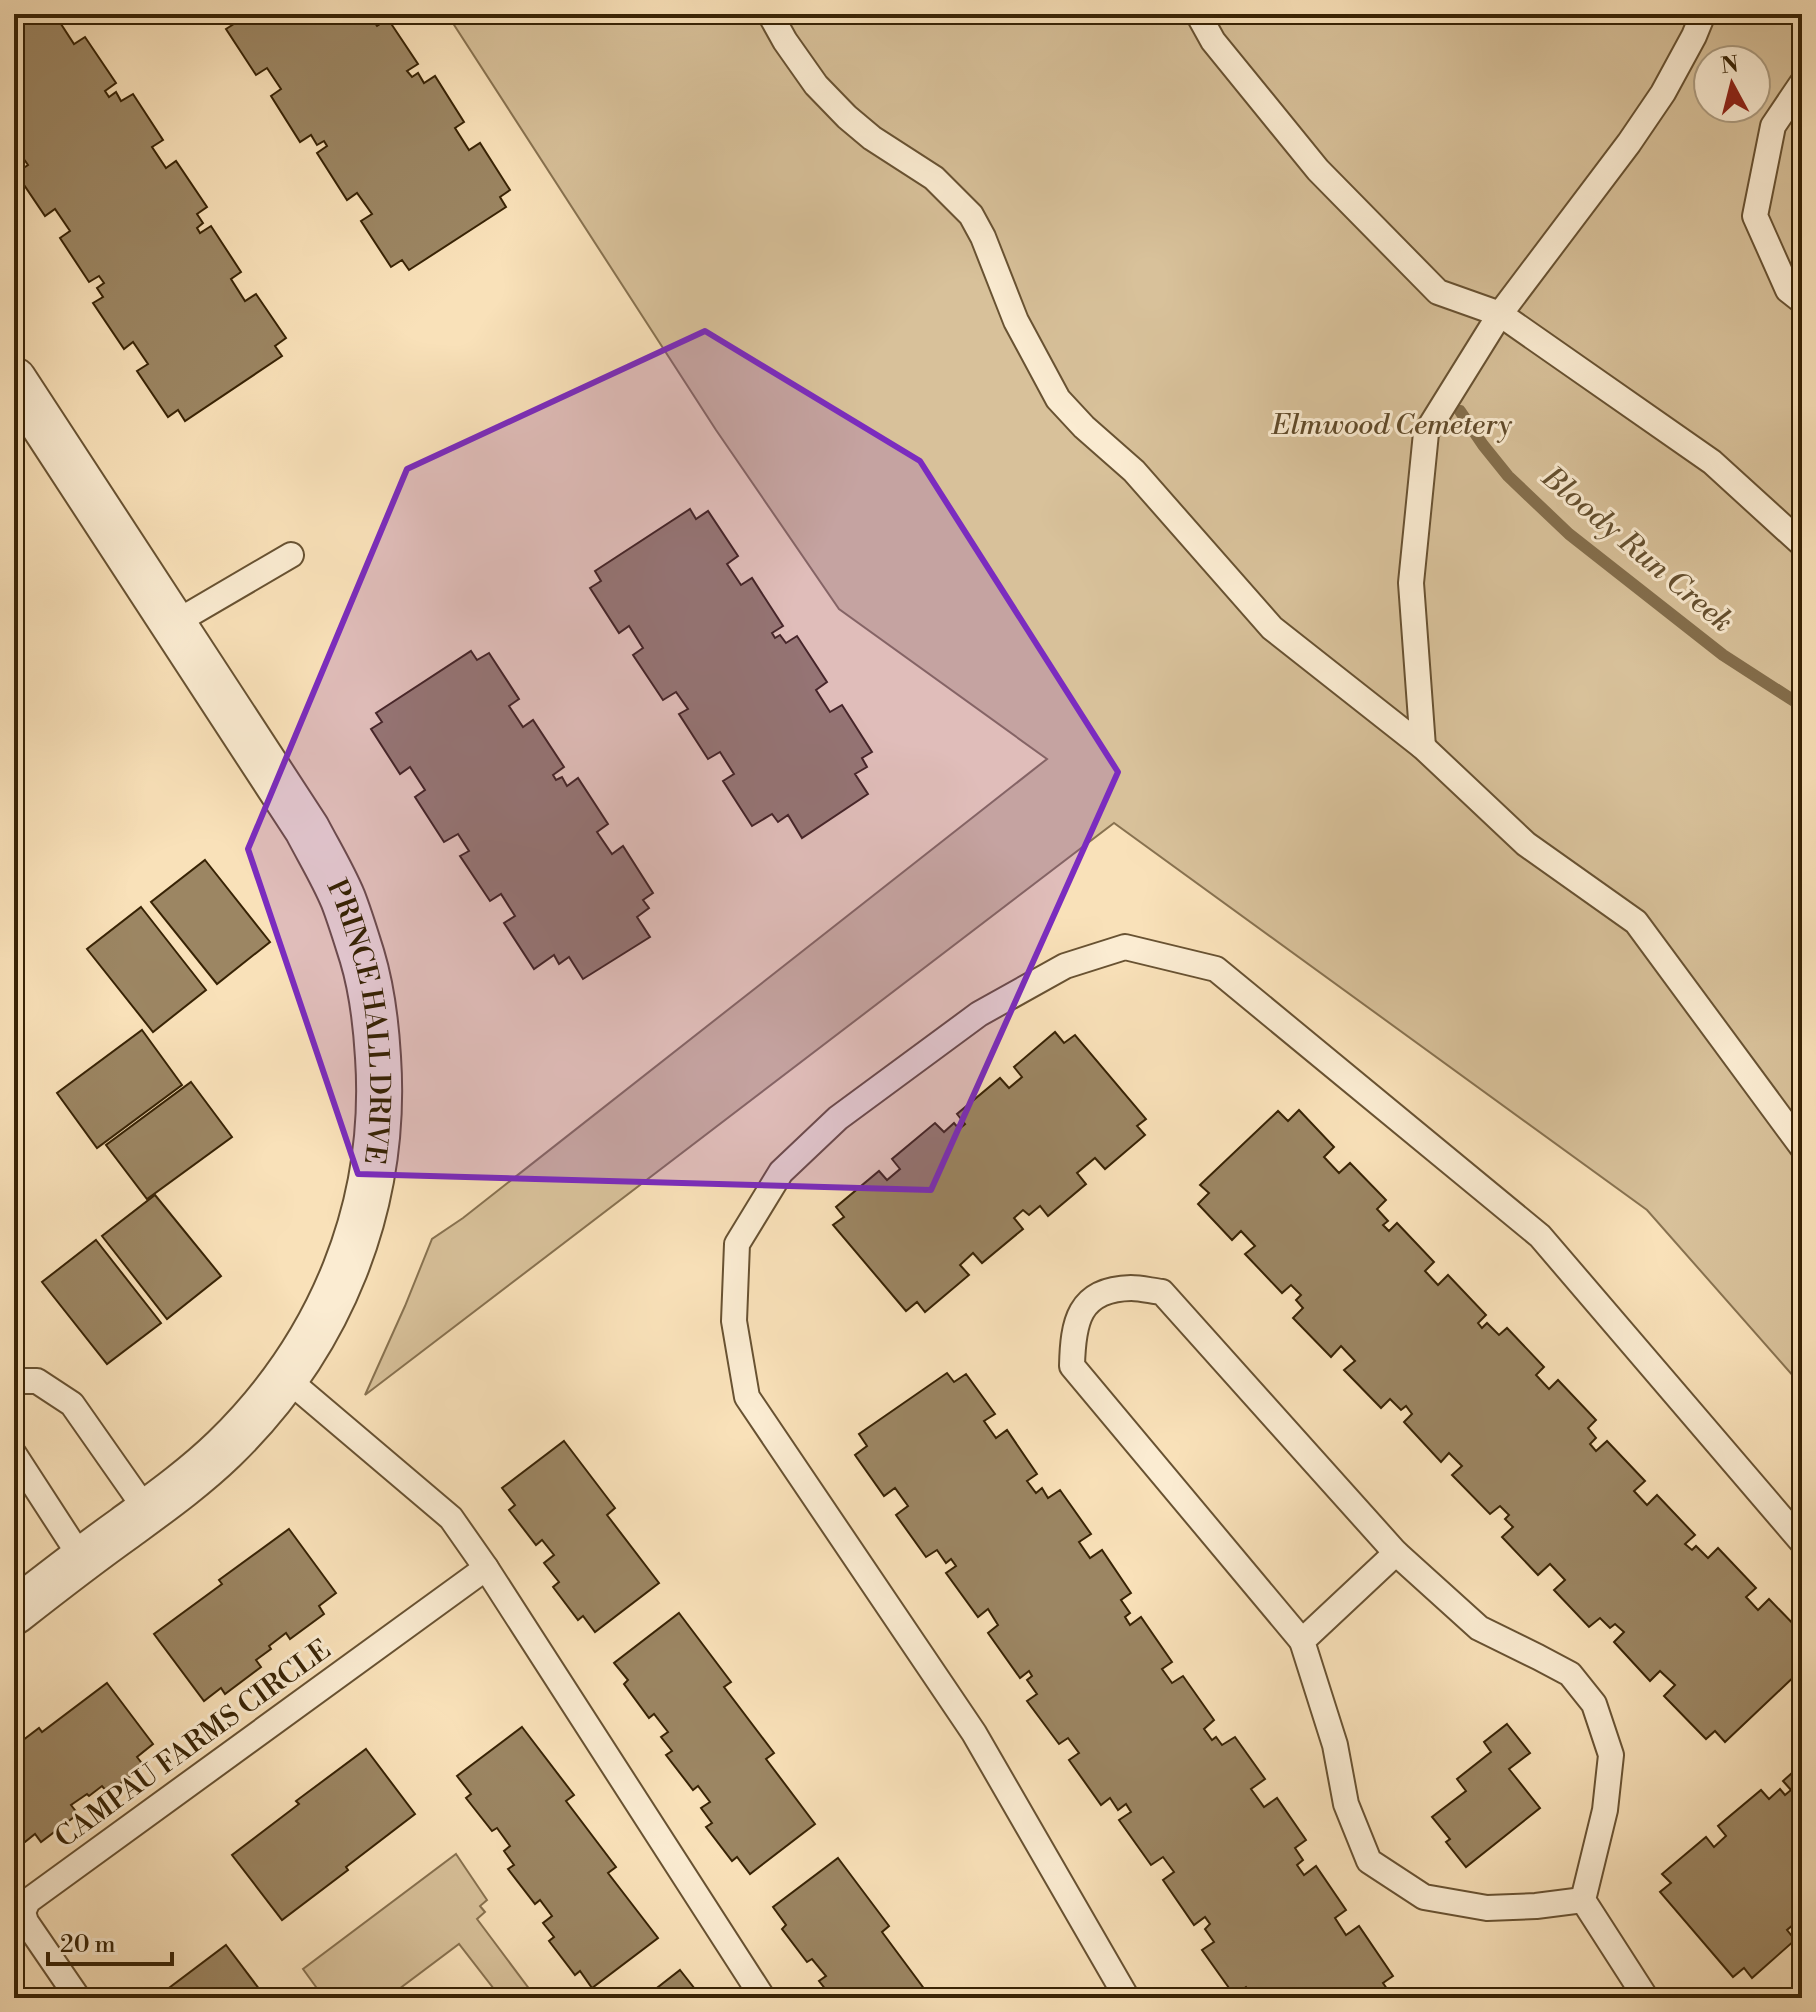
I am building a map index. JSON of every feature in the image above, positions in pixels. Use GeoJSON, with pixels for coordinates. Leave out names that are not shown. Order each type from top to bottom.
{"type":"FeatureCollection","features":[{"type":"Feature","properties":{"kind":"street","name":"PRINCE HALL DRIVE"},"geometry":{"type":"LineString","coordinates":[[14,380],[307,829],[342,898],[363,957],[376,1018],[381,1096],[370,1190],[353,1250],[336,1293],[286,1378],[223,1451],[174,1492],[14,1612]]}},
{"type":"Feature","properties":{"kind":"lane"},"geometry":{"type":"LineString","coordinates":[[770,14],[816,85],[847,117],[872,138],[934,178],[971,215],[983,237],[1016,321],[1058,399],[1084,427],[1134,471],[1272,628],[1423,747],[1526,844],[1636,922],[1802,1147]]}},
{"type":"Feature","properties":{"kind":"lane"},"geometry":{"type":"LineString","coordinates":[[1198,14],[1213,41],[1318,170],[1438,292],[1500,314],[1712,462],[1802,544]]}},
{"type":"Feature","properties":{"kind":"lane"},"geometry":{"type":"LineString","coordinates":[[1423,747],[1411,583],[1426,433],[1500,314],[1663,93],[1703,14]]}},
{"type":"Feature","properties":{"kind":"lane"},"geometry":{"type":"LineString","coordinates":[[1802,83],[1773,126],[1755,216],[1788,290],[1802,301]]}},
{"type":"Feature","properties":{"kind":"lane"},"geometry":{"type":"LineString","coordinates":[[173,624],[291,555]]}},
{"type":"Feature","properties":{"kind":"lane"},"geometry":{"type":"LineString","coordinates":[[1127,1998],[974,1733],[747,1397],[734,1321],[737,1244],[781,1172],[838,1118],[979,1014],[1065,966],[1125,947],[1216,969],[1540,1236],[1802,1542]]}},
{"type":"Feature","properties":{"kind":"lane"},"geometry":{"type":"LineString","coordinates":[[1583,1900],[1487,1908],[1424,1897],[1369,1861],[1346,1804],[1335,1745],[1302,1641],[1072,1366],[1072,1338],[1081,1309],[1098,1294],[1129,1288],[1162,1292],[1396,1553],[1479,1628],[1570,1674],[1594,1704],[1611,1755],[1605,1810],[1583,1900],[1646,1998]]}},
{"type":"Feature","properties":{"kind":"lane"},"geometry":{"type":"LineString","coordinates":[[286,1378],[451,1518],[763,1998]]}},
{"type":"Feature","properties":{"kind":"lane"},"geometry":{"type":"LineString","coordinates":[[14,1381],[37,1381],[72,1404],[147,1511]]}},
{"type":"Feature","properties":{"kind":"lane"},"geometry":{"type":"LineString","coordinates":[[14,1454],[82,1559]]}},
{"type":"Feature","properties":{"kind":"lane"},"geometry":{"type":"LineString","coordinates":[[1302,1641],[1396,1553]]}},
{"type":"Feature","properties":{"kind":"lane","name":"CAMPAU FARMS CIRCLE"},"geometry":{"type":"LineString","coordinates":[[78,1998],[26,1922],[23,1912],[28,1901],[486,1568]]}},
{"type":"Feature","properties":{"kind":"highlighted area"},"geometry":{"type":"Polygon","coordinates":[[[705,331],[920,461],[1118,772],[931,1190],[358,1174],[248,849],[407,469],[705,331]]]}},
{"type":"Feature","properties":{"kind":"green space","name":"Elmwood Cemetery"},"geometry":{"type":"Polygon","coordinates":[[[447,14],[1802,14],[1802,1386],[1647,1210],[1114,823],[365,1395],[432,1239],[463,1218],[1047,759],[839,609],[716,430],[447,14]]]}},
{"type":"Feature","properties":{"kind":"green space"},"geometry":{"type":"Polygon","coordinates":[[[456,1854],[487,1900],[480,1906],[485,1912],[477,1919],[536,1998],[501,1998],[459,1944],[387,1998],[324,1998],[303,1969],[456,1854]]]}},
{"type":"Feature","properties":{"kind":"building"},"geometry":{"type":"Polygon","coordinates":[[[14,14],[71,14],[61,24],[74,44],[85,37],[116,83],[105,91],[109,97],[116,92],[121,101],[133,94],[163,140],[152,147],[166,168],[176,161],[207,207],[197,214],[203,223],[197,228],[200,233],[211,226],[241,272],[231,279],[245,301],[256,294],[286,338],[275,346],[282,356],[185,421],[178,410],[168,417],[137,371],[148,364],[133,342],[124,349],[93,303],[103,297],[97,288],[104,283],[99,276],[89,282],[60,238],[70,231],[55,209],[45,216],[16,173],[28,165],[21,155],[14,158],[14,14]]]}},
{"type":"Feature","properties":{"kind":"building"},"geometry":{"type":"Polygon","coordinates":[[[232,14],[369,14],[377,26],[388,19],[418,64],[407,71],[412,77],[418,73],[424,83],[435,76],[464,122],[455,128],[469,150],[480,143],[510,190],[500,197],[506,207],[409,270],[402,260],[391,267],[361,221],[372,214],[357,193],[347,200],[317,153],[327,146],[324,141],[317,145],[311,135],[300,142],[271,96],[281,89],[267,68],[256,75],[226,29],[237,22],[232,14]]]}},
{"type":"Feature","properties":{"kind":"building"},"geometry":{"type":"Polygon","coordinates":[[[690,509],[696,519],[708,511],[738,556],[727,564],[741,585],[752,578],[783,626],[772,633],[775,638],[780,635],[786,643],[797,636],[827,682],[816,690],[830,712],[842,705],[872,752],[862,758],[867,767],[855,774],[868,794],[802,838],[788,815],[778,822],[772,814],[752,826],[723,781],[734,774],[720,752],[708,759],[679,714],[688,709],[676,692],[663,700],[633,655],[643,648],[629,626],[619,633],[590,588],[601,581],[595,571],[690,509]]]}},
{"type":"Feature","properties":{"kind":"building"},"geometry":{"type":"Polygon","coordinates":[[[471,651],[477,660],[489,653],[519,699],[509,706],[523,727],[533,720],[564,767],[553,775],[556,780],[562,777],[567,786],[578,778],[608,824],[597,832],[612,854],[623,846],[653,893],[643,900],[649,908],[637,917],[650,937],[583,979],[569,957],[559,964],[554,955],[534,969],[504,923],[515,916],[501,894],[490,901],[460,856],[469,851],[458,834],[444,842],[415,797],[425,790],[410,767],[400,774],[371,729],[382,722],[376,713],[471,651]]]}},
{"type":"Feature","properties":{"kind":"building"},"geometry":{"type":"Polygon","coordinates":[[[205,860],[270,942],[217,984],[151,902],[205,860]]]}},
{"type":"Feature","properties":{"kind":"building"},"geometry":{"type":"Polygon","coordinates":[[[141,907],[206,990],[153,1032],[87,949],[141,907]]]}},
{"type":"Feature","properties":{"kind":"building"},"geometry":{"type":"Polygon","coordinates":[[[142,1030],[182,1085],[97,1148],[57,1093],[142,1030]]]}},
{"type":"Feature","properties":{"kind":"building"},"geometry":{"type":"Polygon","coordinates":[[[1055,1032],[1064,1043],[1075,1035],[1146,1119],[1137,1126],[1145,1135],[1105,1169],[1095,1158],[1077,1173],[1086,1184],[1048,1216],[1040,1206],[1029,1215],[1023,1210],[1014,1218],[1023,1229],[982,1263],[973,1253],[960,1265],[969,1275],[925,1312],[917,1302],[906,1311],[833,1225],[844,1217],[836,1207],[879,1171],[887,1180],[900,1169],[892,1159],[935,1123],[944,1132],[954,1123],[959,1129],[965,1124],[957,1114],[1000,1078],[1009,1088],[1022,1077],[1014,1067],[1055,1032]]]}},
{"type":"Feature","properties":{"kind":"building"},"geometry":{"type":"Polygon","coordinates":[[[191,1082],[232,1137],[147,1199],[106,1145],[191,1082]]]}},
{"type":"Feature","properties":{"kind":"building"},"geometry":{"type":"Polygon","coordinates":[[[1299,1110],[1334,1147],[1324,1157],[1339,1173],[1350,1163],[1386,1200],[1377,1209],[1388,1221],[1383,1225],[1389,1231],[1397,1223],[1434,1262],[1425,1271],[1438,1285],[1448,1275],[1486,1315],[1478,1323],[1482,1328],[1487,1323],[1499,1335],[1507,1328],[1544,1367],[1536,1375],[1549,1389],[1558,1380],[1596,1420],[1588,1428],[1596,1438],[1590,1444],[1596,1451],[1607,1441],[1645,1481],[1634,1491],[1647,1505],[1657,1495],[1695,1535],[1685,1544],[1692,1550],[1696,1546],[1708,1558],[1718,1548],[1756,1588],[1746,1597],[1758,1610],[1769,1599],[1802,1633],[1802,1649],[1799,1652],[1802,1655],[1802,1669],[1725,1742],[1715,1731],[1706,1739],[1664,1696],[1675,1685],[1660,1671],[1650,1681],[1614,1642],[1624,1632],[1615,1624],[1610,1628],[1600,1618],[1589,1627],[1554,1590],[1565,1580],[1550,1564],[1538,1575],[1502,1537],[1513,1527],[1505,1519],[1509,1515],[1500,1506],[1490,1514],[1452,1475],[1462,1466],[1449,1453],[1441,1462],[1404,1422],[1412,1414],[1406,1406],[1401,1410],[1390,1399],[1381,1408],[1344,1370],[1355,1361],[1341,1346],[1331,1357],[1293,1318],[1303,1308],[1296,1300],[1301,1295],[1291,1285],[1282,1293],[1245,1254],[1255,1246],[1241,1231],[1232,1240],[1198,1204],[1209,1193],[1200,1185],[1278,1111],[1288,1121],[1299,1110]]]}},
{"type":"Feature","properties":{"kind":"building"},"geometry":{"type":"Polygon","coordinates":[[[155,1195],[221,1276],[167,1319],[102,1236],[155,1195]]]}},
{"type":"Feature","properties":{"kind":"building"},"geometry":{"type":"Polygon","coordinates":[[[96,1240],[161,1323],[107,1364],[42,1282],[96,1240]]]}},
{"type":"Feature","properties":{"kind":"building"},"geometry":{"type":"Polygon","coordinates":[[[947,1373],[954,1382],[966,1374],[995,1414],[984,1421],[996,1438],[1007,1430],[1037,1474],[1027,1481],[1036,1493],[1042,1488],[1048,1498],[1060,1490],[1091,1534],[1079,1542],[1090,1558],[1102,1550],[1131,1593],[1121,1600],[1130,1613],[1125,1617],[1130,1625],[1141,1617],[1172,1662],[1162,1669],[1172,1683],[1183,1676],[1214,1720],[1204,1729],[1212,1740],[1216,1737],[1222,1745],[1235,1737],[1265,1779],[1251,1789],[1264,1807],[1277,1798],[1306,1840],[1295,1848],[1303,1860],[1297,1865],[1304,1875],[1316,1866],[1346,1910],[1335,1918],[1346,1935],[1359,1926],[1393,1976],[1383,1983],[1392,1996],[1254,1998],[1246,1987],[1234,1995],[1202,1950],[1214,1942],[1205,1929],[1210,1924],[1205,1917],[1194,1925],[1163,1880],[1174,1872],[1163,1857],[1151,1865],[1119,1820],[1131,1812],[1126,1804],[1118,1810],[1110,1798],[1101,1805],[1069,1760],[1079,1753],[1068,1738],[1059,1744],[1027,1701],[1037,1694],[1027,1680],[1032,1676],[1029,1671],[1020,1678],[988,1633],[998,1625],[988,1609],[978,1617],[946,1573],[956,1566],[951,1559],[946,1563],[937,1550],[926,1557],[896,1515],[908,1506],[895,1488],[884,1496],[855,1455],[867,1446],[859,1434],[947,1373]]]}},
{"type":"Feature","properties":{"kind":"building"},"geometry":{"type":"Polygon","coordinates":[[[564,1441],[615,1508],[607,1515],[659,1583],[595,1632],[583,1616],[578,1620],[553,1587],[559,1582],[544,1563],[554,1555],[542,1540],[536,1545],[509,1510],[515,1505],[502,1488],[564,1441]]]}},
{"type":"Feature","properties":{"kind":"building"},"geometry":{"type":"Polygon","coordinates":[[[289,1529],[336,1593],[319,1606],[324,1614],[290,1639],[286,1633],[269,1646],[271,1649],[256,1660],[261,1667],[225,1694],[221,1688],[204,1701],[154,1634],[222,1584],[219,1580],[289,1529]]]}},
{"type":"Feature","properties":{"kind":"building"},"geometry":{"type":"Polygon","coordinates":[[[679,1613],[731,1682],[724,1687],[774,1753],[766,1759],[815,1824],[750,1874],[737,1857],[732,1861],[706,1827],[712,1823],[701,1808],[710,1802],[698,1786],[693,1790],[666,1755],[672,1751],[661,1737],[668,1732],[654,1714],[649,1718],[624,1684],[628,1680],[614,1663],[679,1613]]]}},
{"type":"Feature","properties":{"kind":"building"},"geometry":{"type":"Polygon","coordinates":[[[107,1683],[153,1744],[137,1757],[144,1766],[108,1793],[102,1786],[89,1796],[87,1794],[71,1805],[78,1814],[41,1842],[35,1834],[14,1855],[14,1747],[39,1728],[42,1732],[107,1683]]]}},
{"type":"Feature","properties":{"kind":"building"},"geometry":{"type":"Polygon","coordinates":[[[1507,1724],[1530,1753],[1509,1769],[1540,1808],[1466,1867],[1446,1842],[1450,1839],[1432,1817],[1466,1791],[1457,1779],[1491,1752],[1484,1742],[1507,1724]]]}},
{"type":"Feature","properties":{"kind":"building"},"geometry":{"type":"Polygon","coordinates":[[[522,1727],[574,1795],[566,1801],[616,1867],[608,1873],[658,1938],[592,1988],[580,1971],[575,1975],[549,1941],[554,1937],[543,1923],[552,1916],[540,1900],[535,1904],[508,1869],[514,1865],[504,1851],[510,1846],[497,1828],[492,1831],[466,1798],[471,1794],[457,1776],[522,1727]]]}},
{"type":"Feature","properties":{"kind":"building"},"geometry":{"type":"Polygon","coordinates":[[[366,1749],[415,1814],[282,1920],[232,1855],[299,1804],[296,1801],[366,1749]]]}},
{"type":"Feature","properties":{"kind":"building"},"geometry":{"type":"Polygon","coordinates":[[[1802,1764],[1802,1922],[1800,1919],[1787,1930],[1795,1940],[1752,1978],[1744,1968],[1733,1977],[1660,1892],[1671,1883],[1662,1874],[1706,1837],[1714,1847],[1726,1836],[1718,1826],[1761,1790],[1769,1799],[1780,1789],[1785,1795],[1791,1790],[1783,1781],[1802,1764]]]}},
{"type":"Feature","properties":{"kind":"building"},"geometry":{"type":"Polygon","coordinates":[[[838,1858],[889,1926],[882,1932],[931,1998],[827,1998],[830,1995],[819,1981],[826,1976],[812,1959],[807,1962],[782,1929],[786,1925],[773,1907],[838,1858]]]}},
{"type":"Feature","properties":{"kind":"building"},"geometry":{"type":"Polygon","coordinates":[[[226,1945],[266,1998],[164,1998],[161,1994],[226,1945]]]}},
{"type":"Feature","properties":{"kind":"building"},"geometry":{"type":"Polygon","coordinates":[[[680,1970],[702,1998],[644,1998],[680,1970]]]}},
{"type":"Feature","properties":{"kind":"waterway","name":"Bloody Run Creek"},"geometry":{"type":"LineString","coordinates":[[1460,411],[1508,476],[1569,534],[1723,655],[1802,706]]}}]}
